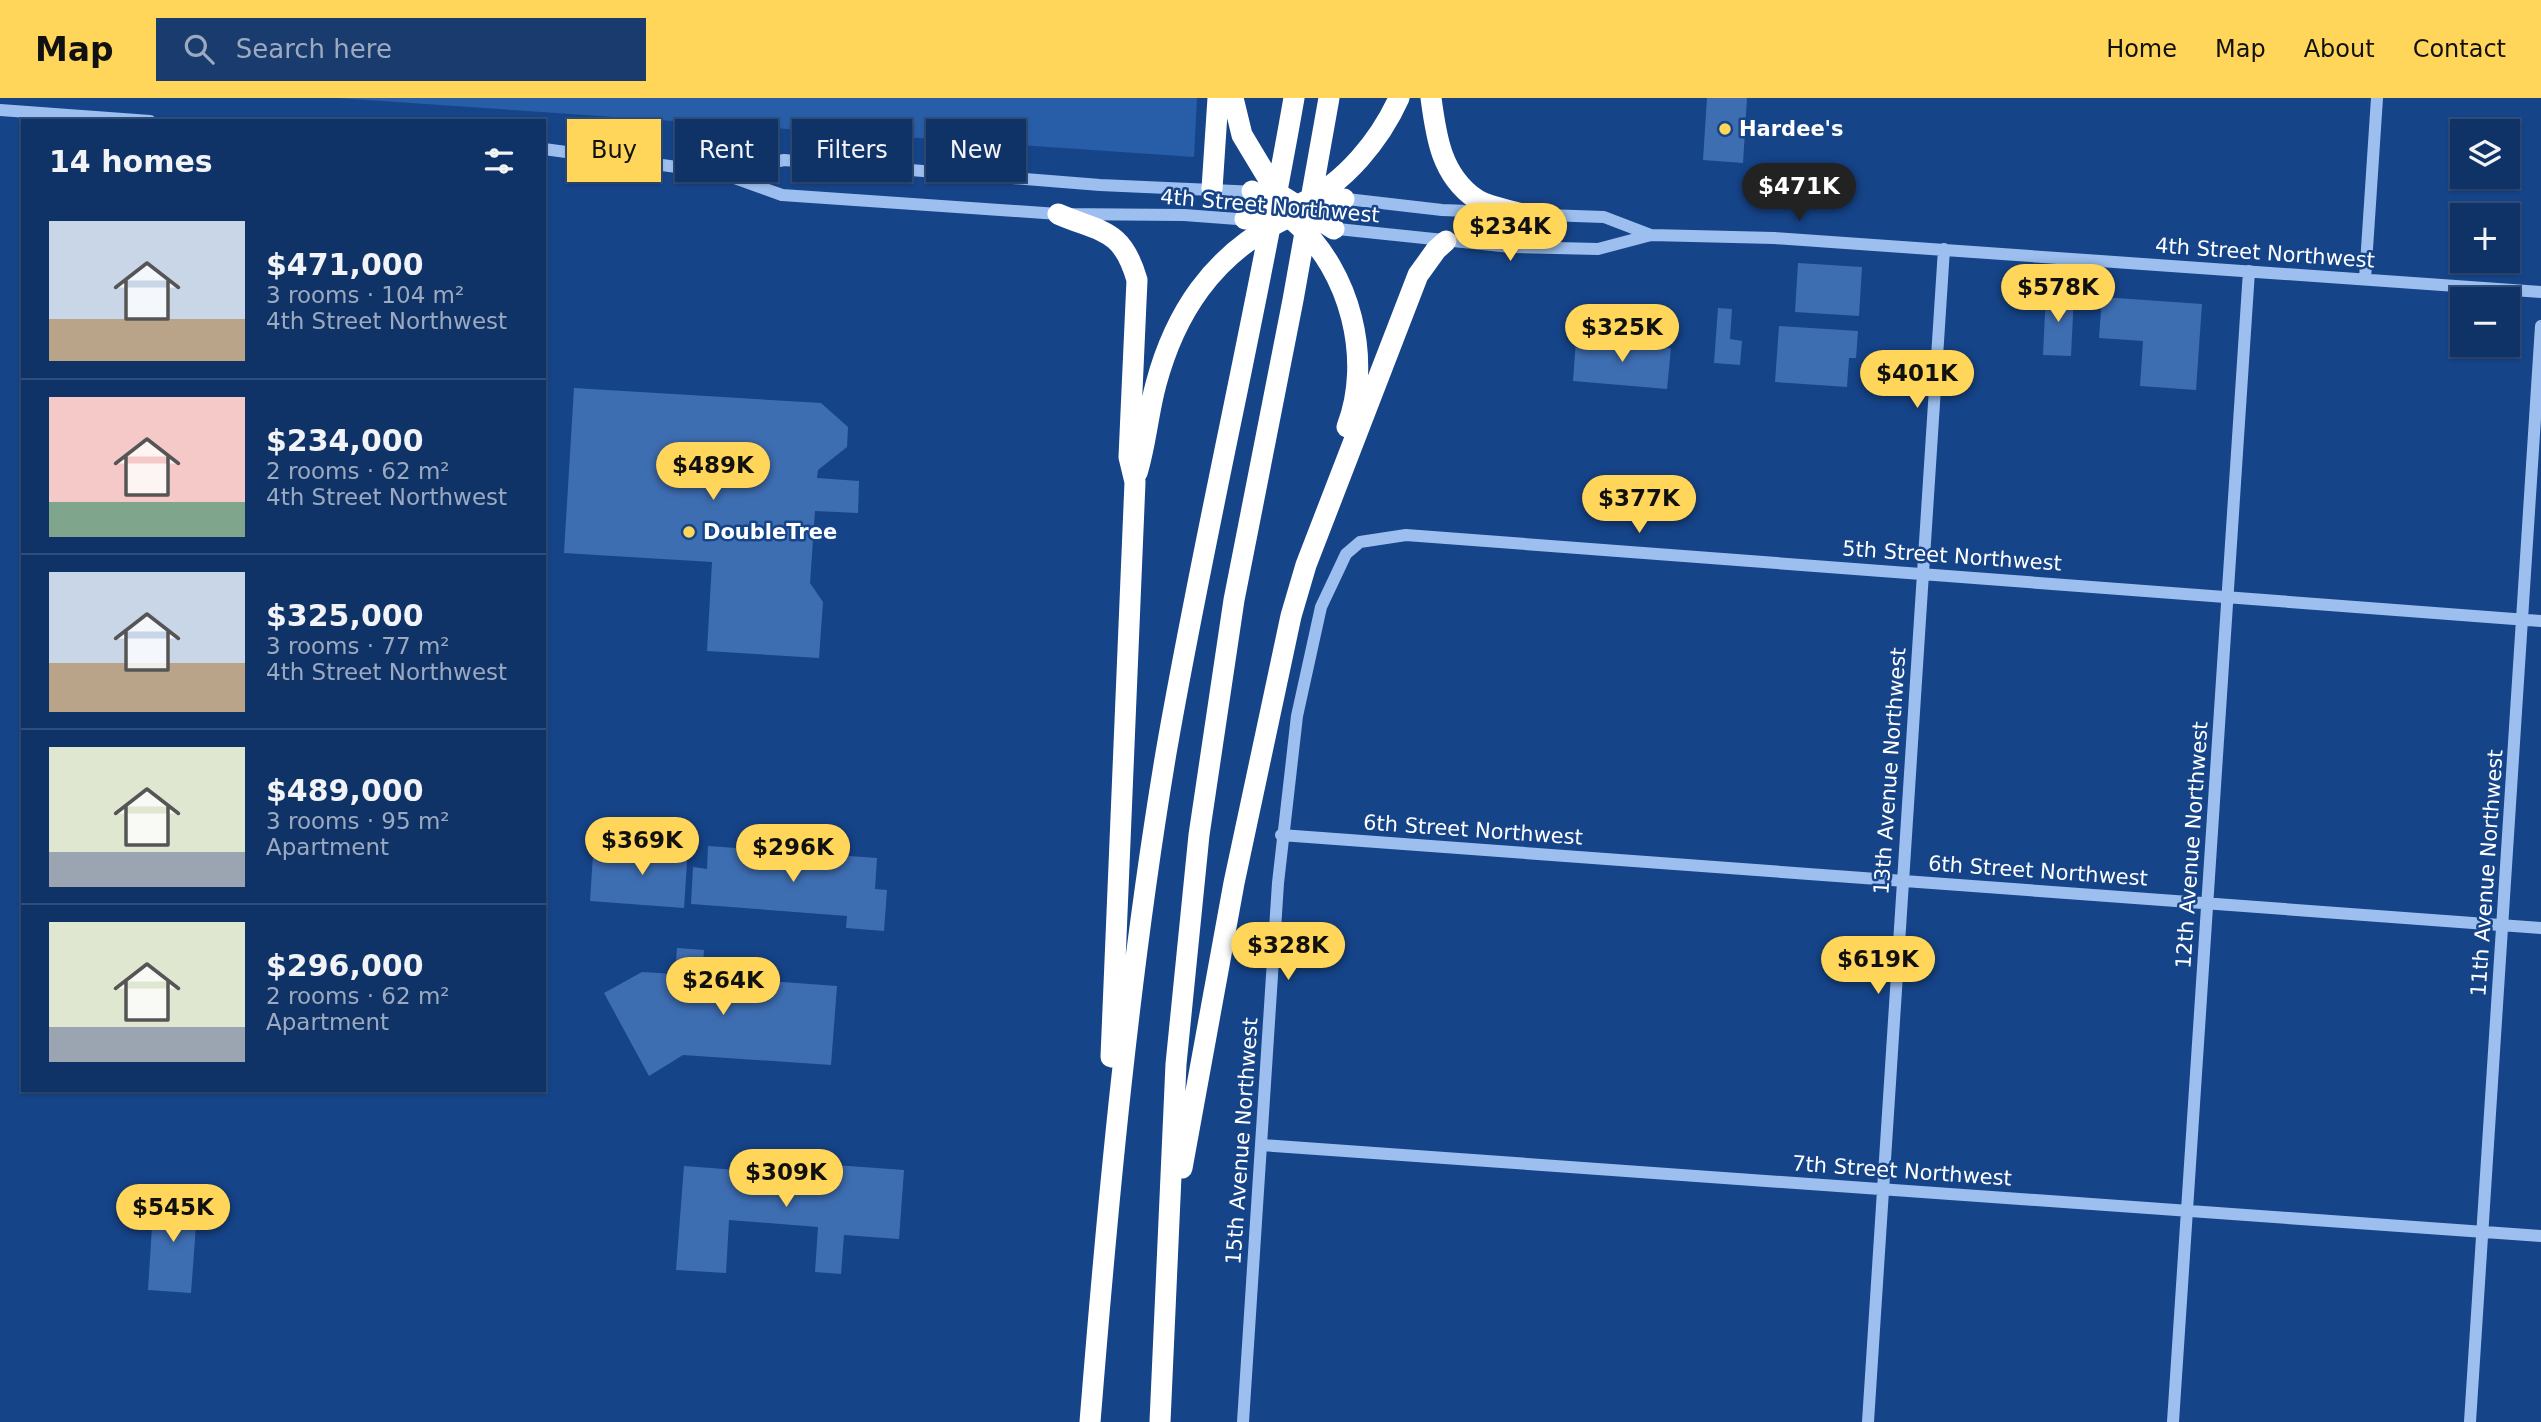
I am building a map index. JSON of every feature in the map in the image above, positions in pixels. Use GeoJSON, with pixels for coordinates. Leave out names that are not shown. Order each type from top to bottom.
{"type":"FeatureCollection","features":[{"type":"Feature","properties":{"kind":"highway"},"geometry":{"type":"LineString","coordinates":[[1218,98],[1220,189]]}},
{"type":"Feature","properties":{"kind":"highway"},"geometry":{"type":"LineString","coordinates":[[1233,98],[1242,135],[1320,252],[1338,284],[1351,317],[1358,370],[1352,415],[1327,478],[1328,506]]}},
{"type":"Feature","properties":{"kind":"highway"},"geometry":{"type":"LineString","coordinates":[[1090,1422],[1107,1206],[1121,1073],[1166,755],[1294,98]]}},
{"type":"Feature","properties":{"kind":"highway"},"geometry":{"type":"LineString","coordinates":[[1160,1422],[1181,1002],[1210,751],[1234,600],[1296,287],[1329,98]]}},
{"type":"Feature","properties":{"kind":"highway"},"geometry":{"type":"LineString","coordinates":[[1107,1206],[1114,964],[1135,482],[1155,387],[1171,337],[1195,293],[1218,268],[1249,242],[1365,154],[1384,129],[1399,98]]}},
{"type":"Feature","properties":{"kind":"highway"},"geometry":{"type":"LineString","coordinates":[[1432,98],[1439,144],[1452,176],[1477,200],[1522,214]]}},
{"type":"Feature","properties":{"kind":"highway"},"geometry":{"type":"LineString","coordinates":[[1252,191],[1334,229]]}},
{"type":"Feature","properties":{"kind":"highway"},"geometry":{"type":"LineString","coordinates":[[1245,219],[1344,198]]}},
{"type":"Feature","properties":{"kind":"highway"},"geometry":{"type":"LineString","coordinates":[[1058,214],[1101,231],[1122,244],[1132,261],[1137,280],[1129,457],[1135,482]]}},
{"type":"Feature","properties":{"kind":"highway"},"geometry":{"type":"LineString","coordinates":[[1167,1267],[1231,896],[1276,681],[1306,565],[1418,275],[1446,241]]}},
{"type":"Feature","properties":{"kind":"street"},"geometry":{"type":"LineString","coordinates":[[2365,279],[2377,98]]}},
{"type":"Feature","properties":{"kind":"street"},"geometry":{"type":"LineString","coordinates":[[0,110],[123,119]]}},
{"type":"Feature","properties":{"kind":"street","name":"4th Street Northwest"},"geometry":{"type":"LineString","coordinates":[[546,149],[675,166]]}},
{"type":"Feature","properties":{"kind":"street","name":"4th Street Northwest"},"geometry":{"type":"LineString","coordinates":[[778,161],[1100,185],[1252,191]]}},
{"type":"Feature","properties":{"kind":"street","name":"4th Street Northwest"},"geometry":{"type":"LineString","coordinates":[[746,182],[782,195],[1058,214],[1245,219]]}},
{"type":"Feature","properties":{"kind":"street","name":"4th Street Northwest"},"geometry":{"type":"LineString","coordinates":[[1344,198],[1442,210],[1604,217],[1651,235]]}},
{"type":"Feature","properties":{"kind":"street","name":"4th Street Northwest"},"geometry":{"type":"LineString","coordinates":[[1334,229],[1511,247],[1598,248],[1651,235],[1774,238],[2541,292]]}},
{"type":"Feature","properties":{"kind":"street","name":"13th Avenue Northwest"},"geometry":{"type":"LineString","coordinates":[[1868,1422],[1944,249]]}},
{"type":"Feature","properties":{"kind":"street","name":"12th Avenue Northwest"},"geometry":{"type":"LineString","coordinates":[[2174,1422],[2249,271]]}},
{"type":"Feature","properties":{"kind":"street","name":"11th Avenue Northwest"},"geometry":{"type":"LineString","coordinates":[[2470,1422],[2541,326]]}},
{"type":"Feature","properties":{"kind":"street","name":"5th Street Northwest"},"geometry":{"type":"LineString","coordinates":[[1360,542],[1406,535],[2541,621]]}},
{"type":"Feature","properties":{"kind":"street","name":"15th Avenue Northwest"},"geometry":{"type":"LineString","coordinates":[[1243,1422],[1281,835],[1297,716],[1321,607],[1346,554],[1360,542]]}},
{"type":"Feature","properties":{"kind":"street","name":"6th Street Northwest"},"geometry":{"type":"LineString","coordinates":[[1281,835],[2541,928]]}},
{"type":"Feature","properties":{"kind":"street","name":"7th Street Northwest"},"geometry":{"type":"LineString","coordinates":[[1261,1144],[2541,1237]]}},
{"type":"Feature","properties":{"kind":"shaded area"},"geometry":{"type":"Polygon","coordinates":[[[338,98],[1197,98],[1194,157],[1026,145],[1026,119],[926,119],[926,139],[912,138],[912,119],[792,119],[792,129],[778,128],[778,119],[675,119],[675,121],[338,98]]]}},
{"type":"Feature","properties":{"kind":"building","name":"Hardee's"},"geometry":{"type":"Polygon","coordinates":[[[1707,98],[1747,98],[1743,163],[1703,160],[1707,98]]]}},
{"type":"Feature","properties":{"kind":"building"},"geometry":{"type":"Polygon","coordinates":[[[1798,263],[1862,267],[1859,316],[1795,312],[1798,263]]]}},
{"type":"Feature","properties":{"kind":"building"},"geometry":{"type":"Polygon","coordinates":[[[2046,293],[2074,294],[2071,356],[2043,355],[2046,293]]]}},
{"type":"Feature","properties":{"kind":"building"},"geometry":{"type":"Polygon","coordinates":[[[2102,297],[2202,304],[2196,390],[2140,386],[2143,341],[2099,338],[2102,297]]]}},
{"type":"Feature","properties":{"kind":"building"},"geometry":{"type":"Polygon","coordinates":[[[1718,308],[1732,309],[1730,339],[1742,341],[1740,365],[1714,363],[1718,308]]]}},
{"type":"Feature","properties":{"kind":"building"},"geometry":{"type":"Polygon","coordinates":[[[1779,326],[1858,331],[1856,358],[1849,358],[1847,387],[1775,382],[1779,326]]]}},
{"type":"Feature","properties":{"kind":"building"},"geometry":{"type":"Polygon","coordinates":[[[1576,340],[1671,348],[1667,389],[1573,381],[1576,340]]]}},
{"type":"Feature","properties":{"kind":"building","name":"DoubleTree"},"geometry":{"type":"Polygon","coordinates":[[[574,388],[821,403],[848,427],[847,447],[818,470],[817,478],[859,481],[858,513],[815,511],[810,583],[823,602],[819,658],[707,651],[712,562],[564,553],[574,388]]]}},
{"type":"Feature","properties":{"kind":"building"},"geometry":{"type":"Polygon","coordinates":[[[635,843],[688,847],[684,908],[590,901],[593,855],[634,858],[635,843]]]}},
{"type":"Feature","properties":{"kind":"building"},"geometry":{"type":"Polygon","coordinates":[[[708,846],[877,858],[875,889],[887,890],[884,931],[846,928],[847,916],[691,904],[693,867],[707,869],[708,846]]]}},
{"type":"Feature","properties":{"kind":"building"},"geometry":{"type":"Polygon","coordinates":[[[677,948],[704,950],[702,976],[837,986],[831,1065],[683,1055],[649,1076],[604,993],[642,972],[675,974],[677,948]]]}},
{"type":"Feature","properties":{"kind":"building"},"geometry":{"type":"Polygon","coordinates":[[[807,1163],[904,1170],[899,1239],[844,1235],[841,1274],[815,1272],[818,1227],[729,1220],[726,1273],[676,1270],[684,1166],[806,1175],[807,1163]]]}},
{"type":"Feature","properties":{"kind":"building"},"geometry":{"type":"Polygon","coordinates":[[[154,1195],[198,1198],[191,1293],[148,1290],[154,1195]]]}},
{"type":"Feature","properties":{"kind":"place","name":"Hardee's"},"geometry":{"type":"Point","coordinates":[1725,129]}},
{"type":"Feature","properties":{"kind":"place","name":"DoubleTree"},"geometry":{"type":"Point","coordinates":[689,532]}}]}
